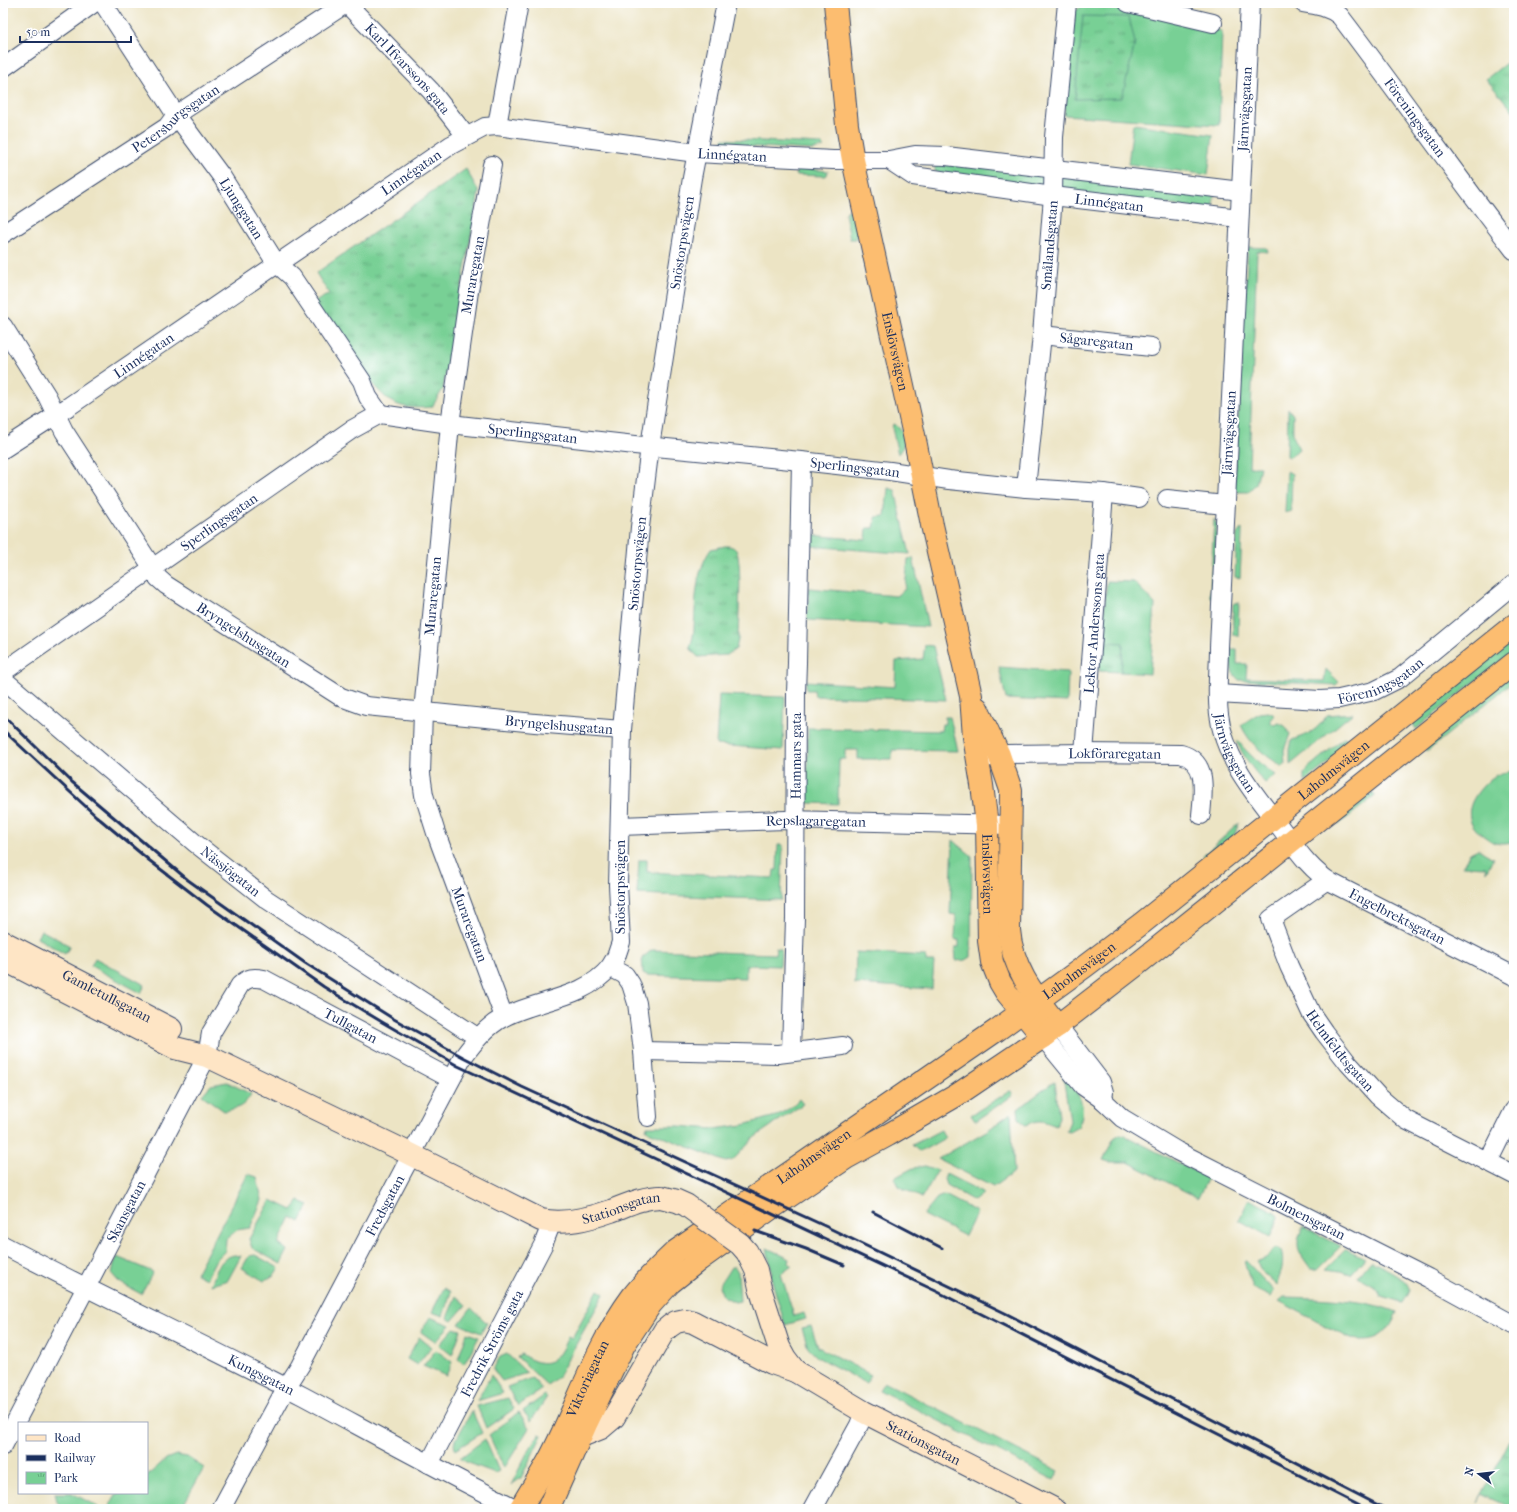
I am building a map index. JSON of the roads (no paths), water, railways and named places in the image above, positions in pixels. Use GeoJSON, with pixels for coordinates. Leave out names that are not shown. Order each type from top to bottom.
{"type":"FeatureCollection","features":[{"type":"Feature","properties":{"kind":"highway","name":"Enslövsvägen"},"geometry":{"type":"LineString","coordinates":[[835,3],[847,125],[853,160],[971,696],[974,737],[989,757],[987,825],[989,941],[992,962],[1003,987],[1030,1006],[1050,1031]]}},
{"type":"Feature","properties":{"kind":"highway","name":"Laholmsvägen"},"geometry":{"type":"LineString","coordinates":[[641,1301],[647,1279],[676,1251],[1030,1006],[1141,924],[1514,624]]}},
{"type":"Feature","properties":{"kind":"highway","name":"Laholmsvägen"},"geometry":{"type":"LineString","coordinates":[[641,1301],[670,1283],[699,1260],[770,1209],[846,1158],[957,1095],[1050,1031],[1514,663]]}},
{"type":"Feature","properties":{"kind":"highway","name":"Enslövsvägen"},"geometry":{"type":"LineString","coordinates":[[971,696],[986,728],[989,757],[1000,803],[1011,825],[1010,944],[1030,1006]]}},
{"type":"Feature","properties":{"kind":"highway","name":"Viktoriagatan"},"geometry":{"type":"LineString","coordinates":[[548,1509],[624,1345],[641,1301]]}},
{"type":"Feature","properties":{"kind":"highway","name":"Viktoriagatan"},"geometry":{"type":"LineString","coordinates":[[520,1509],[548,1461],[595,1360],[615,1323],[641,1301]]}},
{"type":"Feature","properties":{"kind":"highway","name":"Viktoriagatan"},"geometry":{"type":"LineString","coordinates":[[531,1509],[548,1461]]}},
{"type":"Feature","properties":{"kind":"highway","name":"Viktoriagatan"},"geometry":{"type":"LineString","coordinates":[[557,1509],[569,1463]]}},
{"type":"Feature","properties":{"kind":"street"},"geometry":{"type":"LineString","coordinates":[[3,68],[94,3]]}},
{"type":"Feature","properties":{"kind":"street","name":"Ljunggatan"},"geometry":{"type":"LineString","coordinates":[[103,3],[176,115],[222,177],[276,263],[292,277],[362,381],[368,397],[380,414]]}},
{"type":"Feature","properties":{"kind":"street","name":"Petersburgsgatan"},"geometry":{"type":"LineString","coordinates":[[3,234],[167,127],[176,115],[347,3]]}},
{"type":"Feature","properties":{"kind":"street","name":"Karl Ifvarssons gata"},"geometry":{"type":"LineString","coordinates":[[347,3],[432,90],[466,136]]}},
{"type":"Feature","properties":{"kind":"street"},"geometry":{"type":"LineString","coordinates":[[497,126],[519,3]]}},
{"type":"Feature","properties":{"kind":"street","name":"Snöstorpsvägen"},"geometry":{"type":"LineString","coordinates":[[610,967],[616,957],[621,942],[618,885],[622,730],[650,446],[696,153],[726,3]]}},
{"type":"Feature","properties":{"kind":"street","name":"Smålandsgatan"},"geometry":{"type":"LineString","coordinates":[[1026,488],[1042,334],[1053,196],[1054,137],[1067,3]]}},
{"type":"Feature","properties":{"kind":"street"},"geometry":{"type":"LineString","coordinates":[[1128,3],[1213,23]]}},
{"type":"Feature","properties":{"kind":"street","name":"Järnvägsgatan"},"geometry":{"type":"LineString","coordinates":[[1250,3],[1225,505],[1218,694],[1219,714],[1227,747],[1236,766],[1249,788],[1291,841]]}},
{"type":"Feature","properties":{"kind":"street","name":"Föreningsgatan"},"geometry":{"type":"LineString","coordinates":[[1303,3],[1326,8],[1340,16],[1514,250]]}},
{"type":"Feature","properties":{"kind":"street","name":"Linnégatan"},"geometry":{"type":"LineString","coordinates":[[3,449],[68,407],[276,263],[451,145],[485,127],[497,126],[696,153],[853,160],[889,160],[915,155],[946,156],[1241,190]]}},
{"type":"Feature","properties":{"kind":"street","name":"Linnégatan"},"geometry":{"type":"LineString","coordinates":[[889,160],[913,176],[1053,196],[1239,218]]}},
{"type":"Feature","properties":{"kind":"street","name":"Muraregatan"},"geometry":{"type":"LineString","coordinates":[[492,165],[469,292],[450,424],[423,712],[420,774],[424,795],[436,833],[504,1017]]}},
{"type":"Feature","properties":{"kind":"street","name":"Bryngelshusgatan"},"geometry":{"type":"LineString","coordinates":[[3,326],[47,396],[68,437],[158,578],[166,585],[341,697],[366,706],[622,730]]}},
{"type":"Feature","properties":{"kind":"street","name":"Sågaregatan"},"geometry":{"type":"LineString","coordinates":[[1042,334],[1151,347]]}},
{"type":"Feature","properties":{"kind":"street","name":"Sperlingsgatan"},"geometry":{"type":"LineString","coordinates":[[3,672],[351,430],[380,414],[450,424],[922,475],[948,480],[1026,488],[1104,493],[1139,498]]}},
{"type":"Feature","properties":{"kind":"street","name":"Hammars gata"},"geometry":{"type":"LineString","coordinates":[[791,1051],[795,926],[796,693],[801,461]]}},
{"type":"Feature","properties":{"kind":"street","name":"Lektor Anderssons gata"},"geometry":{"type":"LineString","coordinates":[[1084,753],[1104,493]]}},
{"type":"Feature","properties":{"kind":"street"},"geometry":{"type":"LineString","coordinates":[[1167,499],[1225,505]]}},
{"type":"Feature","properties":{"kind":"street","name":"Föreningsgatan"},"geometry":{"type":"LineString","coordinates":[[1218,694],[1320,700],[1339,699],[1374,691],[1400,678],[1514,584]]}},
{"type":"Feature","properties":{"kind":"street","name":"Nässjögatan"},"geometry":{"type":"LineString","coordinates":[[3,679],[195,843],[266,899],[477,1037]]}},
{"type":"Feature","properties":{"kind":"street","name":"Lokföraregatan"},"geometry":{"type":"LineString","coordinates":[[989,757],[1084,753],[1186,755],[1196,763],[1201,771],[1203,780],[1201,815]]}},
{"type":"Feature","properties":{"kind":"street","name":"Repslagaregatan"},"geometry":{"type":"LineString","coordinates":[[620,826],[796,820],[1011,825]]}},
{"type":"Feature","properties":{"kind":"street","name":"Engelbrektsgatan"},"geometry":{"type":"LineString","coordinates":[[1291,841],[1312,868],[1327,880],[1514,976]]}},
{"type":"Feature","properties":{"kind":"street","name":"Helmfeldtsgatan"},"geometry":{"type":"LineString","coordinates":[[1327,880],[1271,919],[1289,966],[1311,1012],[1348,1063],[1378,1096],[1406,1120],[1514,1175]]}},
{"type":"Feature","properties":{"kind":"street","name":"Gamletullsgatan"},"geometry":{"type":"LineString","coordinates":[[3,942],[184,1036],[207,1056]]}},
{"type":"Feature","properties":{"kind":"street","name":"Gamletullsgatan"},"geometry":{"type":"LineString","coordinates":[[3,959],[175,1048],[207,1056],[412,1155]]}},
{"type":"Feature","properties":{"kind":"street"},"geometry":{"type":"LineString","coordinates":[[610,967],[625,975],[633,989],[637,1003],[643,1051],[648,1117]]}},
{"type":"Feature","properties":{"kind":"street","name":"Fredsgatan"},"geometry":{"type":"LineString","coordinates":[[221,1509],[286,1388],[300,1366],[451,1079],[463,1057],[477,1037],[504,1017],[565,996],[588,986],[603,976],[610,967]]}},
{"type":"Feature","properties":{"kind":"street","name":"Tullgatan"},"geometry":{"type":"LineString","coordinates":[[248,978],[254,977],[264,979],[451,1079]]}},
{"type":"Feature","properties":{"kind":"street","name":"Skansgatan"},"geometry":{"type":"LineString","coordinates":[[3,1446],[207,1056],[211,1033],[240,985],[248,978]]}},
{"type":"Feature","properties":{"kind":"street","name":"Bolmensgatan"},"geometry":{"type":"LineString","coordinates":[[1050,1031],[1083,1086],[1103,1100],[1122,1118],[1177,1151],[1428,1278],[1514,1325]]}},
{"type":"Feature","properties":{"kind":"street"},"geometry":{"type":"LineString","coordinates":[[643,1051],[778,1054],[791,1051],[801,1052],[843,1046]]}},
{"type":"Feature","properties":{"kind":"street"},"geometry":{"type":"LineString","coordinates":[[1488,1162],[1514,1110]]}},
{"type":"Feature","properties":{"kind":"street","name":"Stationsgatan"},"geometry":{"type":"LineString","coordinates":[[412,1155],[541,1220],[564,1223],[588,1218],[647,1198],[661,1197],[686,1205],[740,1244],[753,1261],[779,1347],[795,1371]]}},
{"type":"Feature","properties":{"kind":"street","name":"Fredrik Ströms gata"},"geometry":{"type":"LineString","coordinates":[[428,1464],[543,1245],[552,1222]]}},
{"type":"Feature","properties":{"kind":"street","name":"Kungsgatan"},"geometry":{"type":"LineString","coordinates":[[3,1245],[86,1289],[301,1395],[428,1464],[517,1509]]}},
{"type":"Feature","properties":{"kind":"street","name":"Stationsgatan"},"geometry":{"type":"LineString","coordinates":[[685,1320],[701,1325],[772,1363],[795,1371],[864,1412],[1056,1505]]}},
{"type":"Feature","properties":{"kind":"street","name":"Viktoriagatan"},"geometry":{"type":"LineString","coordinates":[[581,1436],[600,1428],[614,1417],[664,1331],[676,1322],[685,1320]]}},
{"type":"Feature","properties":{"kind":"street"},"geometry":{"type":"LineString","coordinates":[[813,1509],[859,1425],[864,1412]]}},
{"type":"Feature","properties":{"kind":"railway"},"geometry":{"type":"LineString","coordinates":[[3,715],[72,782],[188,880],[305,963],[392,1018],[522,1087],[827,1227],[1005,1313],[1386,1509]]}},
{"type":"Feature","properties":{"kind":"railway"},"geometry":{"type":"LineString","coordinates":[[3,730],[96,816],[150,861],[207,905],[324,987],[458,1066],[938,1292],[1366,1509]]}},
{"type":"Feature","properties":{"kind":"railway"},"geometry":{"type":"LineString","coordinates":[[873,1212],[942,1248]]}},
{"type":"Feature","properties":{"kind":"railway"},"geometry":{"type":"LineString","coordinates":[[755,1231],[806,1249],[844,1265]]}}]}
